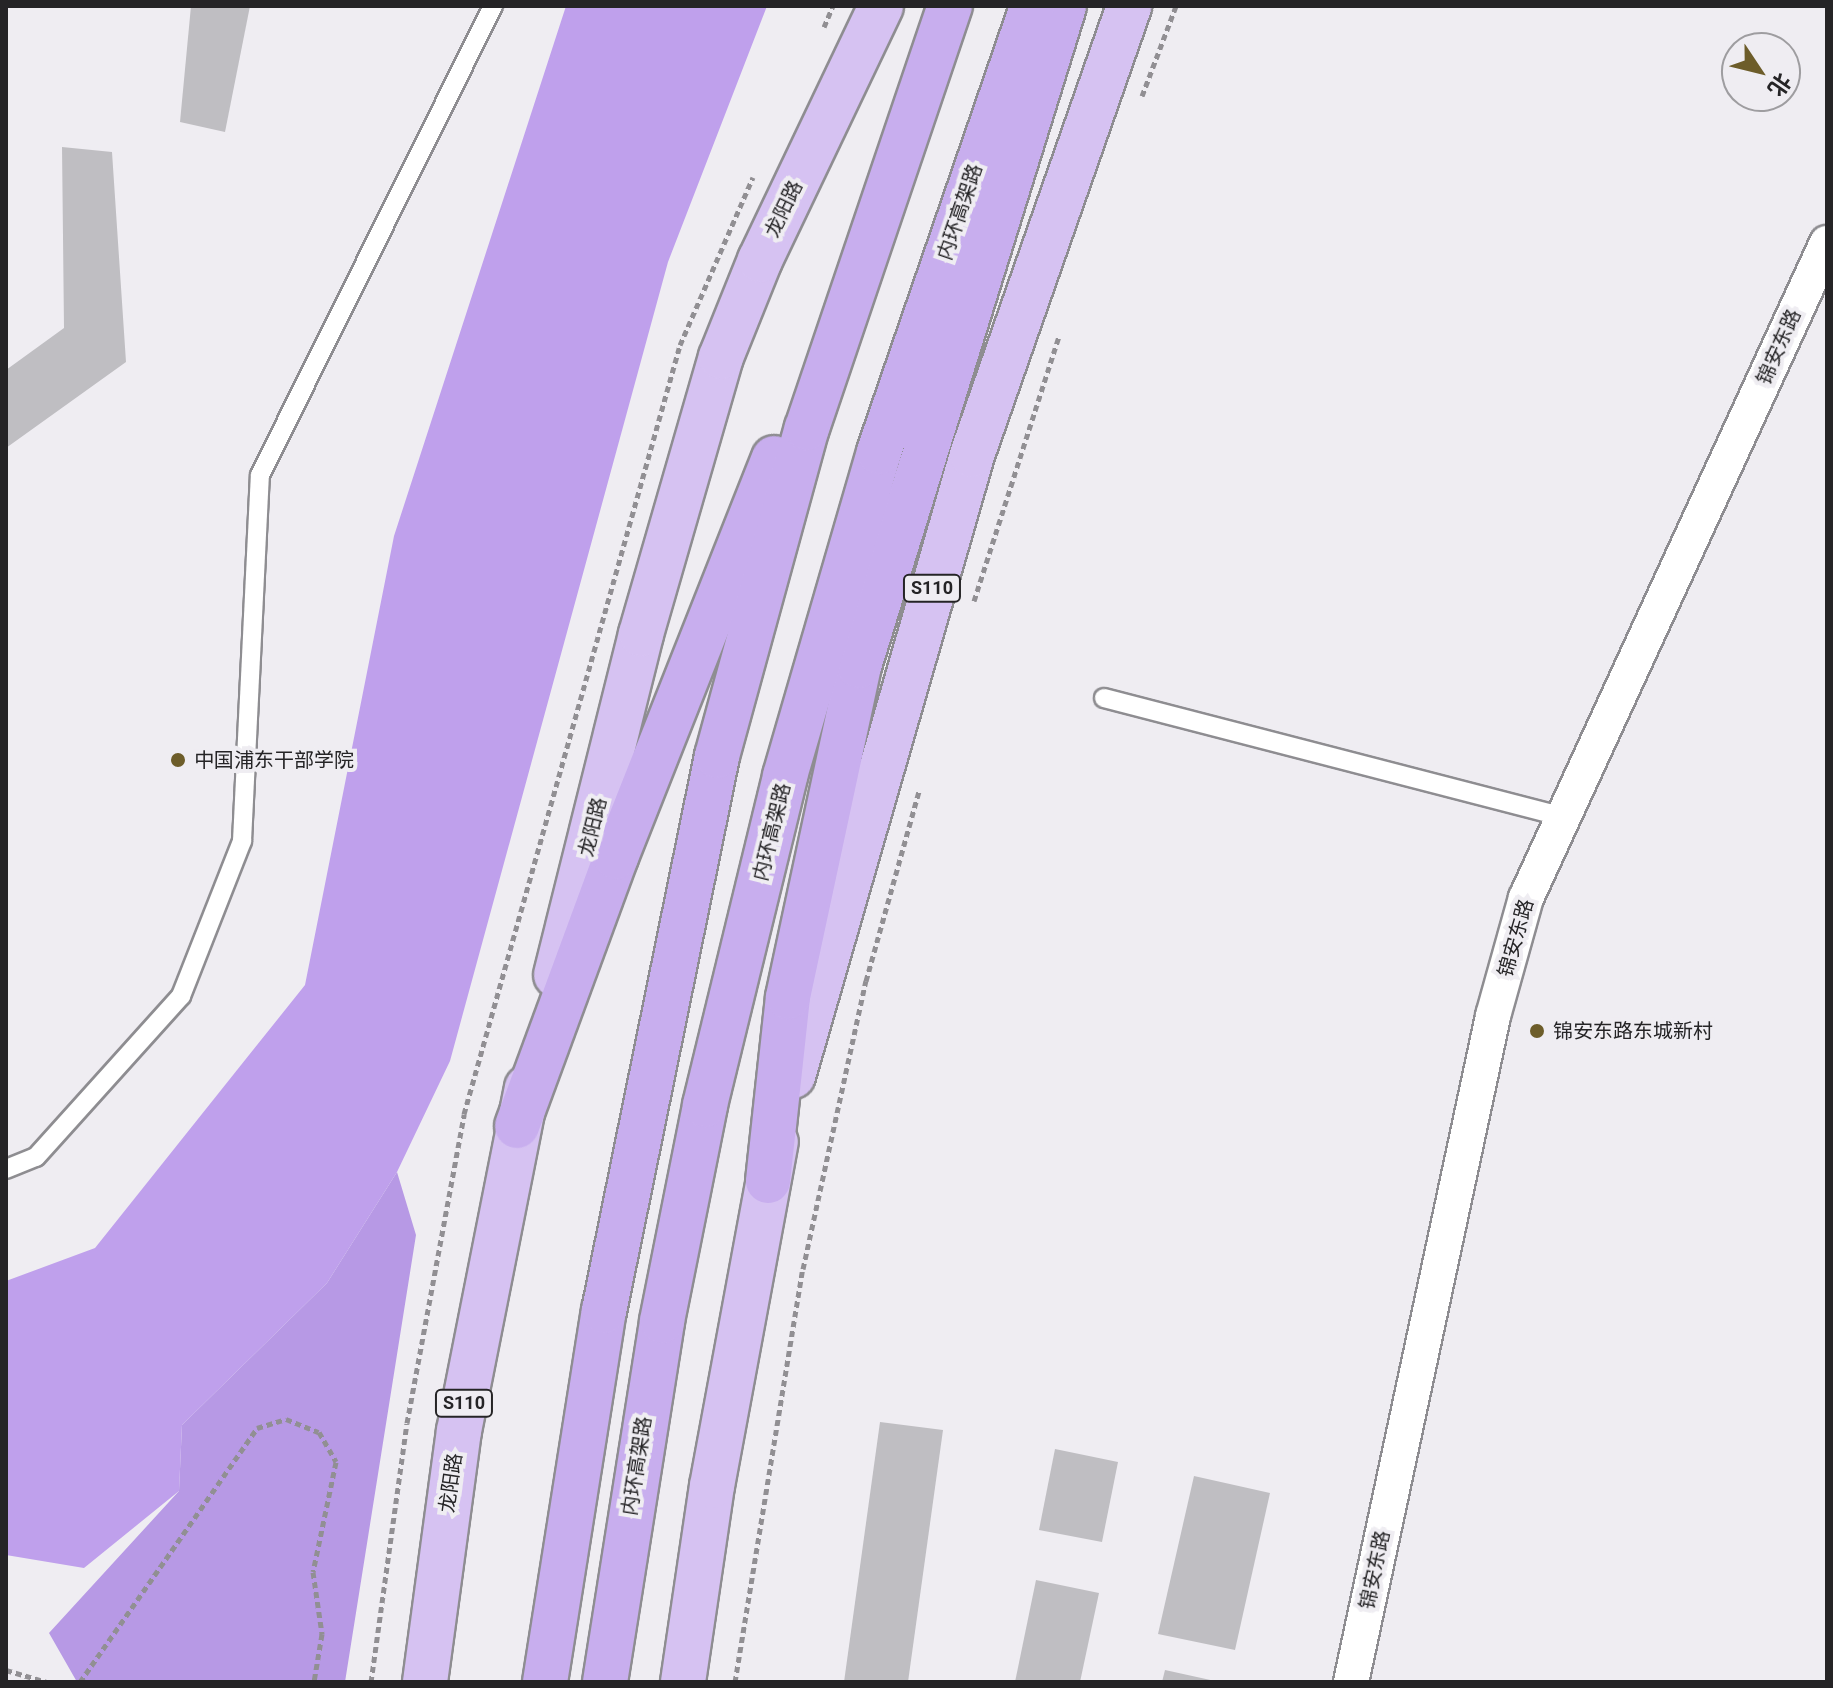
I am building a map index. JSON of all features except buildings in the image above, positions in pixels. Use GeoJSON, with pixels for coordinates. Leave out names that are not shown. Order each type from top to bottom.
{"type":"FeatureCollection","features":[{"type":"Feature","properties":{"kind":"highway"},"geometry":{"type":"LineString","coordinates":[[545,1682],[604,1311],[717,756],[807,428],[950,6]]}},
{"type":"Feature","properties":{"kind":"highway","name":"内环高架路"},"geometry":{"type":"LineString","coordinates":[[605,1682],[662,1321],[705,1105],[826,629],[879,452],[1033,6]]}},
{"type":"Feature","properties":{"kind":"highway"},"geometry":{"type":"LineString","coordinates":[[768,1181],[788,997],[859,666],[1064,6]]}},
{"type":"Feature","properties":{"kind":"highway"},"geometry":{"type":"LineString","coordinates":[[517,1126],[732,561],[890,179]]}},
{"type":"Feature","properties":{"kind":"main road","name":"龙阳路"},"geometry":{"type":"LineString","coordinates":[[425,1682],[459,1431],[517,1126],[641,634],[721,357],[760,260],[881,6]]}},
{"type":"Feature","properties":{"kind":"main road","name":"S110"},"geometry":{"type":"LineString","coordinates":[[683,1682],[768,1181],[813,1000],[972,455],[1129,6]]}},
{"type":"Feature","properties":{"kind":"street","name":"锦安东路"},"geometry":{"type":"LineString","coordinates":[[1351,1682],[1493,1016],[1526,898],[1561,816],[1709,507],[1827,243]]}},
{"type":"Feature","properties":{"kind":"lane"},"geometry":{"type":"LineString","coordinates":[[6,1169],[36,1157],[181,996],[242,841],[260,475],[493,6]]}},
{"type":"Feature","properties":{"kind":"lane"},"geometry":{"type":"LineString","coordinates":[[1104,698],[1561,816]]}},
{"type":"Feature","properties":{"kind":"path"},"geometry":{"type":"LineString","coordinates":[[1137,111],[1176,6]]}},
{"type":"Feature","properties":{"kind":"path"},"geometry":{"type":"LineString","coordinates":[[972,607],[1059,333]]}},
{"type":"Feature","properties":{"kind":"path"},"geometry":{"type":"LineString","coordinates":[[735,1682],[803,1269],[866,981],[920,787]]}},
{"type":"Feature","properties":{"kind":"path"},"geometry":{"type":"LineString","coordinates":[[80,1682],[257,1428],[286,1419],[319,1432],[336,1462],[313,1572],[322,1634],[314,1682]]}},
{"type":"Feature","properties":{"kind":"path"},"geometry":{"type":"LineString","coordinates":[[6,1670],[47,1682]]}},
{"type":"Feature","properties":{"kind":"shaded area"},"geometry":{"type":"Polygon","coordinates":[[[566,6],[767,6],[668,262],[450,1061],[397,1172],[327,1283],[182,1425],[179,1491],[84,1568],[6,1555],[6,1281],[95,1248],[305,985],[394,536],[566,6]]]}},
{"type":"Feature","properties":{"kind":"shaded area"},"geometry":{"type":"Polygon","coordinates":[[[397,1172],[416,1235],[345,1682],[77,1682],[49,1633],[179,1491],[182,1425],[327,1283],[397,1172]]]}},
{"type":"Feature","properties":{"kind":"place","name":"中国浦东干部学院"},"geometry":{"type":"Point","coordinates":[178,760]}},
{"type":"Feature","properties":{"kind":"place","name":"锦安东路东城新村"},"geometry":{"type":"Point","coordinates":[1537,1031]}}]}
